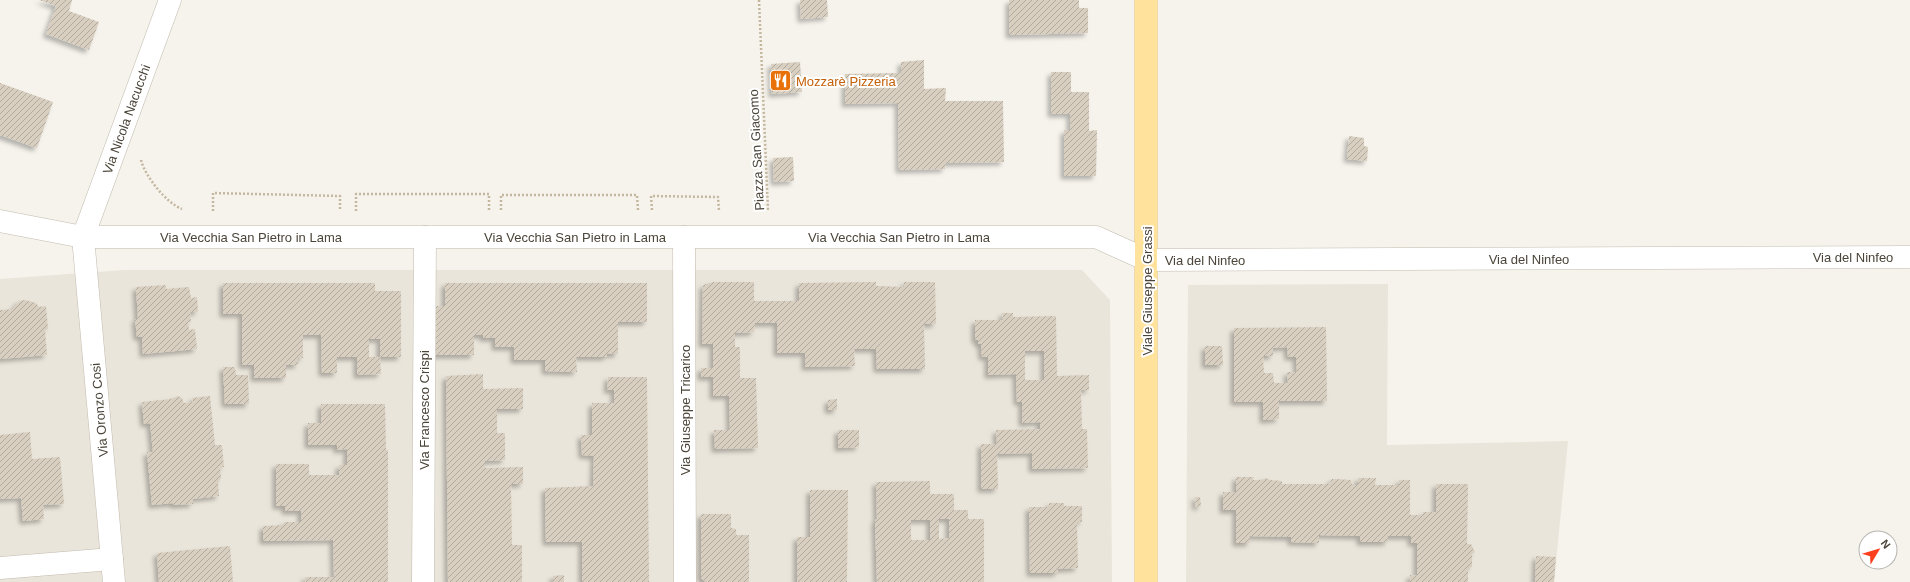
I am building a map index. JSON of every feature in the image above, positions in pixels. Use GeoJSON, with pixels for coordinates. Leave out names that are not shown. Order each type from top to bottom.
{"type":"FeatureCollection","features":[{"type":"Feature","properties":{"kind":"main road","name":"Viale Giuseppe Grassi"},"geometry":{"type":"LineString","coordinates":[[1146,0],[1146,582]]}},
{"type":"Feature","properties":{"kind":"street","name":"Via Nicola Nacucchi"},"geometry":{"type":"LineString","coordinates":[[83,237],[170,0]]}},
{"type":"Feature","properties":{"kind":"street","name":"Via Vecchia San Pietro in Lama"},"geometry":{"type":"LineString","coordinates":[[0,221],[83,237],[1096,237],[1147,260]]}},
{"type":"Feature","properties":{"kind":"street","name":"Via Oronzo Cosi"},"geometry":{"type":"LineString","coordinates":[[83,237],[114,582]]}},
{"type":"Feature","properties":{"kind":"street","name":"Via Francesco Crispi"},"geometry":{"type":"LineString","coordinates":[[424,582],[425,237]]}},
{"type":"Feature","properties":{"kind":"street","name":"Via Giuseppe Tricarico"},"geometry":{"type":"LineString","coordinates":[[684,237],[685,582]]}},
{"type":"Feature","properties":{"kind":"street","name":"Via del Ninfeo"},"geometry":{"type":"LineString","coordinates":[[1147,260],[1910,257]]}},
{"type":"Feature","properties":{"kind":"street"},"geometry":{"type":"LineString","coordinates":[[0,568],[112,559]]}},
{"type":"Feature","properties":{"kind":"path","name":"Piazza San Giacomo"},"geometry":{"type":"LineString","coordinates":[[759,0],[769,218]]}},
{"type":"Feature","properties":{"kind":"path"},"geometry":{"type":"LineString","coordinates":[[140,156],[142,164],[157,188],[174,206],[186,211]]}},
{"type":"Feature","properties":{"kind":"path"},"geometry":{"type":"LineString","coordinates":[[206,214],[213,214],[213,193],[237,193],[340,196],[341,216]]}},
{"type":"Feature","properties":{"kind":"path"},"geometry":{"type":"LineString","coordinates":[[356,216],[356,194],[489,194],[489,215]]}},
{"type":"Feature","properties":{"kind":"path"},"geometry":{"type":"LineString","coordinates":[[501,214],[501,195],[637,195],[638,216]]}},
{"type":"Feature","properties":{"kind":"path"},"geometry":{"type":"LineString","coordinates":[[652,215],[651,196],[718,197],[719,218]]}},
{"type":"Feature","properties":{"kind":"shaded area"},"geometry":{"type":"Polygon","coordinates":[[[124,270],[1082,270],[1110,300],[1112,582],[0,582],[0,279],[124,270]]]}},
{"type":"Feature","properties":{"kind":"shaded area"},"geometry":{"type":"Polygon","coordinates":[[[1388,284],[1387,445],[1568,441],[1554,582],[1186,582],[1188,285],[1388,284]]]}},
{"type":"Feature","properties":{"kind":"building"},"geometry":{"type":"Polygon","coordinates":[[[39,0],[72,0],[69,11],[99,22],[89,50],[46,34],[56,6],[39,0]]]}},
{"type":"Feature","properties":{"kind":"building"},"geometry":{"type":"Polygon","coordinates":[[[800,0],[827,0],[828,17],[801,19],[800,0]]]}},
{"type":"Feature","properties":{"kind":"building"},"geometry":{"type":"Polygon","coordinates":[[[1009,0],[1079,0],[1079,8],[1088,8],[1088,33],[1009,35],[1009,0]]]}},
{"type":"Feature","properties":{"kind":"building"},"geometry":{"type":"Polygon","coordinates":[[[924,60],[924,89],[946,88],[945,101],[1003,101],[1004,162],[946,163],[945,169],[899,170],[898,103],[845,104],[845,74],[901,73],[901,62],[924,60]]]}},
{"type":"Feature","properties":{"kind":"building"},"geometry":{"type":"Polygon","coordinates":[[[800,62],[802,92],[772,94],[771,64],[800,62]]]}},
{"type":"Feature","properties":{"kind":"building"},"geometry":{"type":"Polygon","coordinates":[[[1051,72],[1071,72],[1071,92],[1089,92],[1089,131],[1097,130],[1096,176],[1064,176],[1064,130],[1070,130],[1070,114],[1051,114],[1051,72]]]}},
{"type":"Feature","properties":{"kind":"building"},"geometry":{"type":"Polygon","coordinates":[[[0,83],[53,102],[37,148],[0,135],[0,83]]]}},
{"type":"Feature","properties":{"kind":"building"},"geometry":{"type":"Polygon","coordinates":[[[1349,136],[1364,138],[1364,146],[1368,147],[1367,161],[1347,159],[1349,136]]]}},
{"type":"Feature","properties":{"kind":"building"},"geometry":{"type":"Polygon","coordinates":[[[793,157],[794,181],[774,182],[773,158],[793,157]]]}},
{"type":"Feature","properties":{"kind":"building"},"geometry":{"type":"Polygon","coordinates":[[[713,282],[754,282],[754,301],[799,301],[799,283],[876,282],[876,286],[904,287],[904,282],[935,282],[936,324],[924,324],[925,369],[877,369],[876,349],[854,349],[855,366],[805,367],[805,353],[777,353],[777,323],[755,323],[754,332],[735,333],[735,347],[740,347],[740,378],[756,378],[758,448],[715,449],[714,430],[730,430],[729,396],[713,396],[713,377],[701,377],[701,368],[713,368],[713,344],[702,344],[703,285],[713,282]]]}},
{"type":"Feature","properties":{"kind":"building"},"geometry":{"type":"Polygon","coordinates":[[[223,283],[375,283],[375,291],[401,291],[401,357],[380,357],[381,374],[357,375],[357,357],[337,357],[337,373],[322,373],[321,335],[303,335],[303,358],[298,358],[298,365],[286,365],[286,378],[254,378],[254,365],[242,365],[242,314],[223,314],[223,283]],[[369,339],[369,357],[380,357],[380,339],[369,339]]]}},
{"type":"Feature","properties":{"kind":"building"},"geometry":{"type":"Polygon","coordinates":[[[445,283],[647,283],[647,322],[618,322],[618,354],[607,354],[607,357],[576,357],[577,372],[545,371],[545,360],[514,360],[514,347],[495,347],[495,338],[483,338],[483,335],[474,335],[474,355],[434,355],[434,306],[445,306],[445,283]]]}},
{"type":"Feature","properties":{"kind":"building"},"geometry":{"type":"Polygon","coordinates":[[[166,285],[166,289],[189,287],[191,298],[197,297],[198,312],[190,312],[191,322],[188,322],[189,330],[195,329],[197,349],[143,354],[142,337],[137,337],[135,319],[138,319],[136,287],[166,285]]]}},
{"type":"Feature","properties":{"kind":"building"},"geometry":{"type":"Polygon","coordinates":[[[25,300],[36,303],[39,307],[46,306],[48,329],[45,330],[47,355],[0,359],[0,310],[13,309],[19,301],[25,300]]]}},
{"type":"Feature","properties":{"kind":"building"},"geometry":{"type":"Polygon","coordinates":[[[1002,313],[1013,313],[1013,317],[1056,316],[1057,376],[1089,375],[1089,390],[1081,390],[1082,429],[1087,429],[1088,468],[1032,469],[1032,453],[997,454],[998,489],[981,489],[981,444],[997,444],[996,430],[1040,429],[1040,422],[1022,423],[1022,402],[1017,402],[1016,374],[988,375],[988,357],[982,357],[981,344],[978,344],[978,340],[975,340],[975,320],[1003,320],[1002,313]],[[1025,351],[1025,380],[1044,380],[1044,351],[1025,351]]]}},
{"type":"Feature","properties":{"kind":"building"},"geometry":{"type":"Polygon","coordinates":[[[1326,327],[1327,401],[1279,401],[1279,419],[1263,420],[1263,402],[1234,402],[1234,328],[1326,327]],[[1287,347],[1273,348],[1273,356],[1263,356],[1264,373],[1273,373],[1274,383],[1288,383],[1287,372],[1297,372],[1296,357],[1288,357],[1287,347]]]}},
{"type":"Feature","properties":{"kind":"building"},"geometry":{"type":"Polygon","coordinates":[[[1205,346],[1222,346],[1223,365],[1205,365],[1205,346]]]}},
{"type":"Feature","properties":{"kind":"building"},"geometry":{"type":"Polygon","coordinates":[[[223,367],[235,367],[236,375],[248,375],[249,404],[225,404],[223,367]]]}},
{"type":"Feature","properties":{"kind":"building"},"geometry":{"type":"Polygon","coordinates":[[[483,374],[483,389],[523,388],[523,409],[497,409],[497,433],[505,433],[505,460],[485,461],[485,468],[523,467],[523,484],[511,484],[512,545],[522,545],[522,582],[448,582],[446,376],[483,374]]]}},
{"type":"Feature","properties":{"kind":"building"},"geometry":{"type":"Polygon","coordinates":[[[608,377],[647,377],[649,582],[582,582],[582,542],[546,542],[545,488],[593,486],[594,456],[582,455],[581,435],[592,435],[592,403],[614,403],[614,390],[607,390],[608,377]]]}},
{"type":"Feature","properties":{"kind":"building"},"geometry":{"type":"Polygon","coordinates":[[[178,396],[182,398],[184,403],[193,402],[192,398],[210,396],[215,445],[222,445],[224,467],[220,467],[221,478],[218,483],[219,496],[193,499],[193,504],[174,505],[173,503],[152,505],[147,452],[153,452],[150,423],[144,424],[142,402],[171,399],[178,396]]]}},
{"type":"Feature","properties":{"kind":"building"},"geometry":{"type":"Polygon","coordinates":[[[837,399],[837,410],[828,410],[828,400],[837,399]]]}},
{"type":"Feature","properties":{"kind":"building"},"geometry":{"type":"Polygon","coordinates":[[[321,404],[385,404],[386,450],[388,450],[388,582],[305,582],[305,577],[334,577],[333,540],[263,541],[263,526],[284,525],[284,522],[301,522],[301,511],[285,511],[285,506],[276,506],[276,464],[309,464],[309,475],[339,475],[339,465],[347,465],[347,449],[337,450],[337,445],[308,445],[308,423],[321,423],[321,404]]]}},
{"type":"Feature","properties":{"kind":"building"},"geometry":{"type":"Polygon","coordinates":[[[838,430],[859,430],[859,447],[838,448],[838,430]]]}},
{"type":"Feature","properties":{"kind":"building"},"geometry":{"type":"Polygon","coordinates":[[[30,432],[32,459],[60,457],[64,504],[43,505],[44,519],[23,521],[21,498],[0,499],[0,435],[30,432]]]}},
{"type":"Feature","properties":{"kind":"building"},"geometry":{"type":"Polygon","coordinates":[[[1236,477],[1254,477],[1253,480],[1266,478],[1270,480],[1282,481],[1282,484],[1329,484],[1332,479],[1336,479],[1351,480],[1352,485],[1358,485],[1358,478],[1376,478],[1375,485],[1399,485],[1399,480],[1410,480],[1410,515],[1423,515],[1423,512],[1436,512],[1436,484],[1468,484],[1467,544],[1471,544],[1475,552],[1472,554],[1472,567],[1468,567],[1468,582],[1410,582],[1410,575],[1417,576],[1417,543],[1411,543],[1411,536],[1388,536],[1388,542],[1360,542],[1360,536],[1319,535],[1319,543],[1291,542],[1291,537],[1250,536],[1250,543],[1236,543],[1236,510],[1223,510],[1223,492],[1236,492],[1236,477]]]}},
{"type":"Feature","properties":{"kind":"building"},"geometry":{"type":"Polygon","coordinates":[[[930,481],[930,494],[954,494],[954,510],[968,510],[968,519],[984,519],[984,582],[877,582],[875,520],[877,519],[876,482],[930,481]],[[939,519],[939,539],[949,538],[949,519],[939,519]],[[911,520],[911,540],[930,540],[930,520],[911,520]]]}},
{"type":"Feature","properties":{"kind":"building"},"geometry":{"type":"Polygon","coordinates":[[[810,490],[848,490],[847,582],[797,582],[797,537],[810,537],[810,490]]]}},
{"type":"Feature","properties":{"kind":"building"},"geometry":{"type":"Polygon","coordinates":[[[1195,497],[1200,497],[1201,506],[1196,507],[1195,497]]]}},
{"type":"Feature","properties":{"kind":"building"},"geometry":{"type":"Polygon","coordinates":[[[1049,503],[1064,503],[1064,506],[1082,506],[1082,522],[1077,522],[1078,568],[1058,569],[1058,573],[1030,573],[1029,507],[1049,507],[1049,503]]]}},
{"type":"Feature","properties":{"kind":"building"},"geometry":{"type":"Polygon","coordinates":[[[701,514],[731,514],[731,528],[736,529],[736,535],[749,535],[749,582],[706,582],[701,578],[701,514]]]}},
{"type":"Feature","properties":{"kind":"building"},"geometry":{"type":"Polygon","coordinates":[[[230,546],[233,582],[159,582],[157,553],[230,546]]]}},
{"type":"Feature","properties":{"kind":"building"},"geometry":{"type":"Polygon","coordinates":[[[1536,556],[1556,557],[1554,582],[1535,582],[1536,556]]]}},
{"type":"Feature","properties":{"kind":"building"},"geometry":{"type":"Polygon","coordinates":[[[564,575],[564,582],[553,582],[553,576],[564,575]]]}},
{"type":"Feature","properties":{"kind":"place","name":"Mozzarè Pizzeria"},"geometry":{"type":"Point","coordinates":[780,81]}}]}
